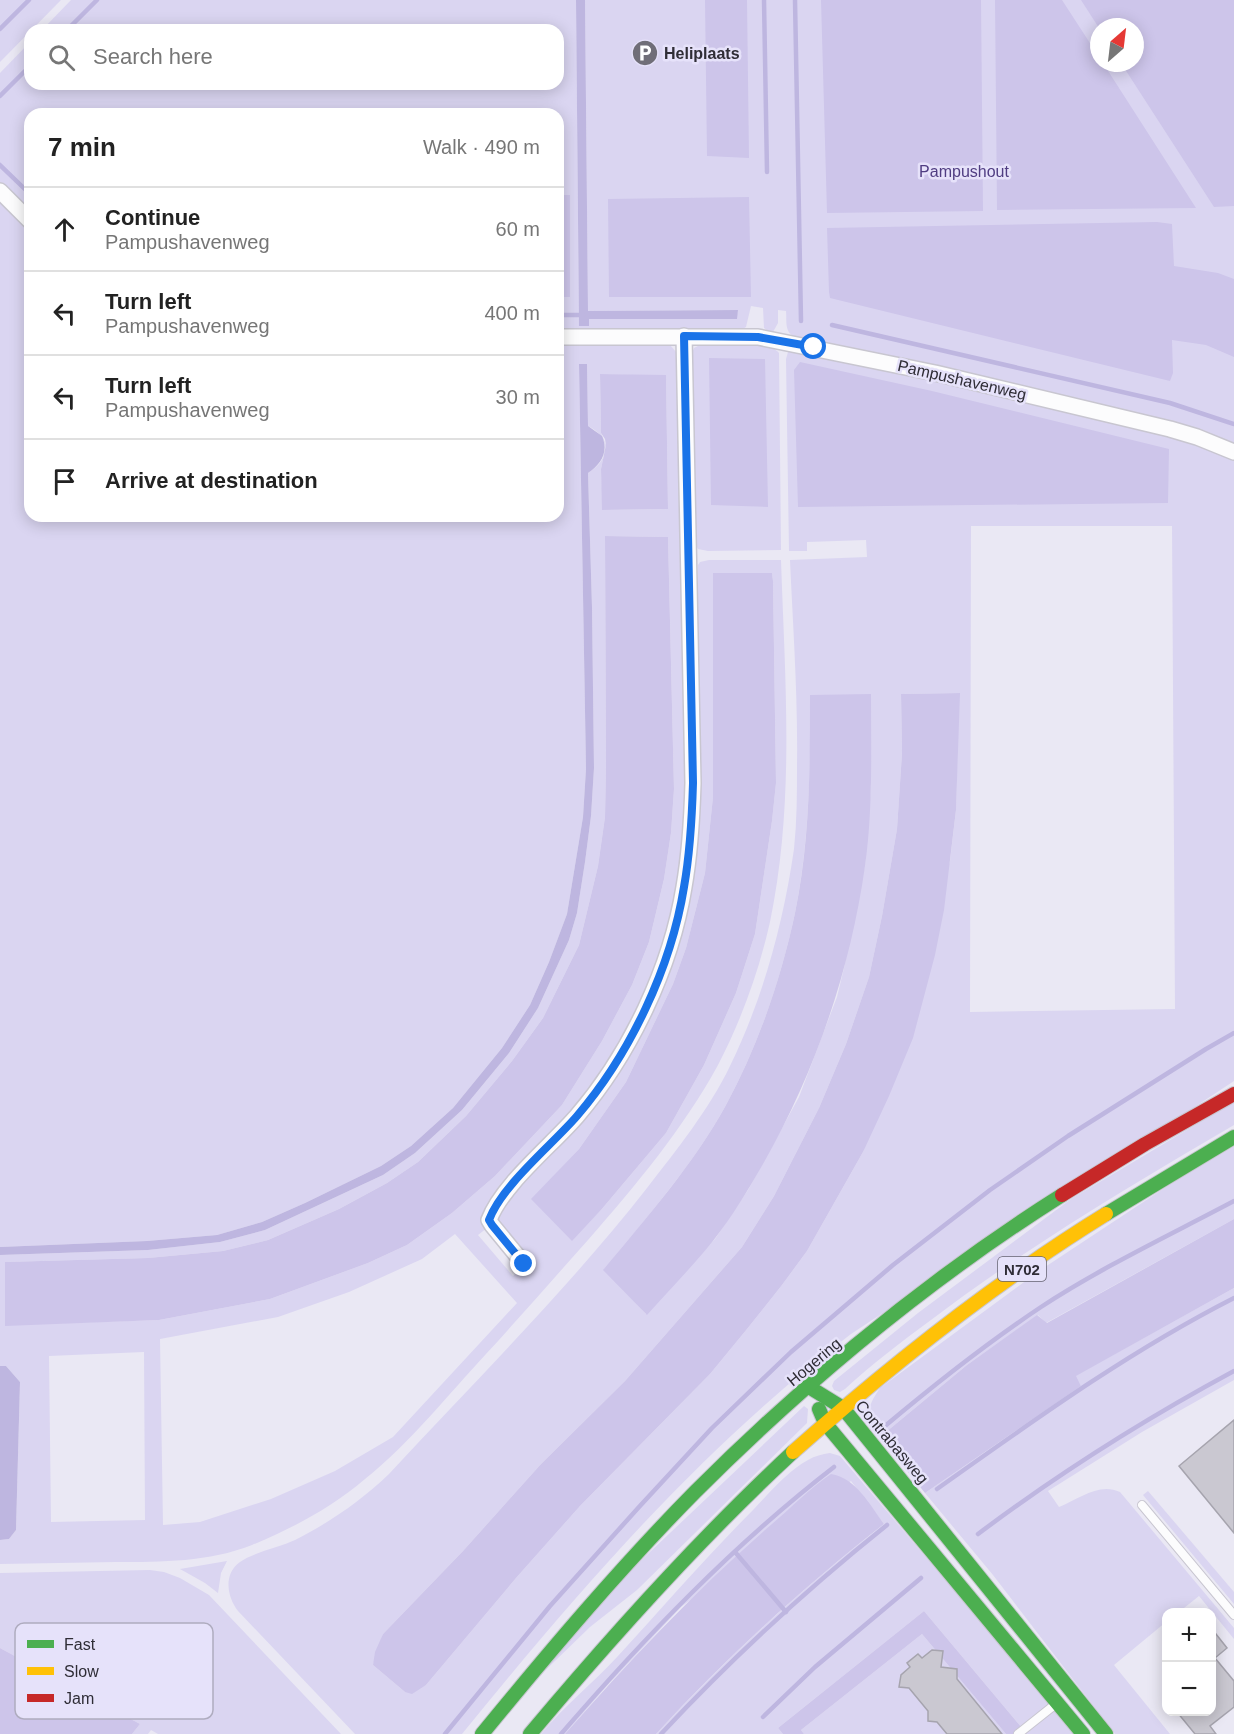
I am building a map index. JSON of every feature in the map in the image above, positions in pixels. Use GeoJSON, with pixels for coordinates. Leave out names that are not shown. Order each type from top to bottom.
{"type":"FeatureCollection","features":[{"type":"Feature","properties":{"kind":"main road","name":"Hogering"},"geometry":{"type":"LineString","coordinates":[[482,1734],[559,1640],[627,1563],[739,1450],[809,1387],[921,1295],[1055,1199],[1166,1131],[1234,1094]]}},
{"type":"Feature","properties":{"kind":"main road","name":"N702"},"geometry":{"type":"LineString","coordinates":[[530,1734],[607,1642],[664,1579],[737,1504],[825,1423],[966,1309],[1036,1259],[1161,1178],[1234,1137]]}},
{"type":"Feature","properties":{"kind":"main road","name":"Contrabasweg"},"geometry":{"type":"LineString","coordinates":[[809,1387],[843,1408],[1106,1734]]}},
{"type":"Feature","properties":{"kind":"main road"},"geometry":{"type":"LineString","coordinates":[[809,1387],[825,1423],[1083,1734]]}},
{"type":"Feature","properties":{"kind":"street"},"geometry":{"type":"LineString","coordinates":[[0,191],[24,215]]}},
{"type":"Feature","properties":{"kind":"street"},"geometry":{"type":"LineString","coordinates":[[524,1264],[489,1220],[494,1208],[606,1080],[653,989],[675,927],[684,890],[693,783],[684,336]]}},
{"type":"Feature","properties":{"kind":"street","name":"Pampushavenweg"},"geometry":{"type":"LineString","coordinates":[[564,337],[758,337],[935,373],[1170,429],[1234,452]]}},
{"type":"Feature","properties":{"kind":"lane"},"geometry":{"type":"LineString","coordinates":[[1142,1505],[1234,1615]]}},
{"type":"Feature","properties":{"kind":"lane"},"geometry":{"type":"LineString","coordinates":[[1018,1734],[1072,1691]]}},
{"type":"Feature","properties":{"kind":"green space"},"geometry":{"type":"Polygon","coordinates":[[[0,0],[61,0],[37,24],[24,24],[24,38],[0,62],[0,0]]]}},
{"type":"Feature","properties":{"kind":"green space","name":"Pampushout"},"geometry":{"type":"Polygon","coordinates":[[[71,0],[576,0],[579,325],[588,319],[736,319],[738,310],[588,311],[585,0],[1234,0],[1234,446],[1117,411],[884,354],[795,337],[789,332],[786,311],[778,310],[778,323],[773,332],[764,328],[763,308],[751,306],[746,327],[741,330],[564,331],[564,297],[570,297],[570,195],[564,195],[564,108],[24,108],[24,206],[0,182],[0,73],[24,48],[24,90],[564,90],[564,24],[48,24],[71,0]]]}},
{"type":"Feature","properties":{"kind":"green space"},"geometry":{"type":"Polygon","coordinates":[[[705,0],[747,0],[749,158],[707,156],[705,0]]]}},
{"type":"Feature","properties":{"kind":"green space"},"geometry":{"type":"Polygon","coordinates":[[[821,0],[981,0],[983,211],[827,213],[821,0]]]}},
{"type":"Feature","properties":{"kind":"green space"},"geometry":{"type":"Polygon","coordinates":[[[995,0],[1062,0],[1090,43],[1090,72],[1109,72],[1196,208],[997,210],[995,0]]]}},
{"type":"Feature","properties":{"kind":"green space"},"geometry":{"type":"Polygon","coordinates":[[[1081,0],[1234,0],[1234,206],[1214,207],[1127,72],[1144,72],[1144,18],[1093,18],[1081,0]]]}},
{"type":"Feature","properties":{"kind":"green space"},"geometry":{"type":"Polygon","coordinates":[[[564,195],[570,195],[570,297],[564,297],[564,195]]]}},
{"type":"Feature","properties":{"kind":"green space"},"geometry":{"type":"Polygon","coordinates":[[[749,197],[751,297],[609,297],[608,199],[749,197]]]}},
{"type":"Feature","properties":{"kind":"green space"},"geometry":{"type":"Polygon","coordinates":[[[0,200],[24,224],[24,522],[564,522],[564,343],[664,343],[670,345],[677,353],[687,785],[678,889],[669,929],[648,988],[601,1079],[494,1200],[485,1215],[487,1228],[478,1235],[513,1276],[527,1262],[495,1225],[497,1210],[506,1197],[580,1119],[610,1083],[658,990],[672,956],[690,888],[698,827],[698,565],[700,562],[709,560],[781,560],[786,696],[786,787],[778,877],[766,940],[742,1013],[718,1065],[690,1112],[641,1177],[428,1419],[382,1465],[325,1508],[282,1532],[252,1545],[202,1558],[151,1562],[0,1564],[0,1540],[9,1539],[16,1530],[20,1382],[6,1366],[0,1366],[0,1255],[148,1250],[220,1242],[265,1230],[383,1175],[415,1153],[462,1110],[509,1053],[538,1008],[569,940],[577,913],[591,816],[594,768],[588,473],[601,462],[604,456],[601,469],[603,510],[668,509],[666,376],[600,374],[601,433],[606,445],[605,449],[601,437],[588,426],[587,364],[579,364],[586,769],[583,817],[567,914],[530,1005],[502,1048],[453,1108],[411,1146],[381,1166],[262,1222],[217,1235],[147,1241],[0,1247],[0,200]],[[605,536],[605,817],[598,866],[579,945],[543,1018],[512,1061],[466,1116],[418,1162],[387,1183],[339,1209],[268,1240],[223,1251],[148,1258],[5,1262],[5,1325],[159,1320],[270,1299],[368,1263],[407,1245],[452,1213],[495,1176],[562,1105],[602,1041],[632,985],[649,942],[664,879],[671,833],[674,789],[668,537],[605,536]],[[713,573],[713,797],[705,873],[686,948],[673,984],[626,1082],[579,1149],[532,1199],[572,1240],[601,1210],[666,1133],[704,1065],[736,993],[755,934],[776,783],[773,581],[772,573],[713,573]],[[455,1234],[422,1259],[349,1292],[278,1317],[160,1339],[163,1525],[200,1522],[271,1499],[335,1471],[393,1437],[517,1303],[455,1234]],[[144,1352],[49,1356],[51,1522],[145,1520],[144,1352]]]}},
{"type":"Feature","properties":{"kind":"green space"},"geometry":{"type":"Polygon","coordinates":[[[1157,222],[1172,224],[1174,266],[1218,273],[1234,279],[1234,357],[1206,345],[1172,340],[1173,373],[1170,381],[830,298],[827,228],[1157,222]]]}},
{"type":"Feature","properties":{"kind":"green space"},"geometry":{"type":"Polygon","coordinates":[[[704,343],[755,344],[779,353],[781,550],[708,551],[698,549],[696,545],[690,358],[694,348],[704,343]]]}},
{"type":"Feature","properties":{"kind":"green space"},"geometry":{"type":"Polygon","coordinates":[[[788,352],[830,355],[1190,441],[1234,458],[1234,1081],[851,1334],[796,1378],[693,1472],[644,1522],[551,1627],[462,1734],[355,1734],[238,1611],[229,1593],[229,1579],[240,1562],[295,1540],[333,1519],[389,1474],[554,1298],[617,1225],[703,1113],[722,1082],[742,1040],[762,987],[778,933],[794,849],[797,807],[797,739],[790,560],[867,557],[866,540],[807,542],[807,551],[789,551],[786,359],[788,352]],[[971,526],[970,1012],[1175,1009],[1172,526],[971,526]],[[959,693],[901,694],[902,753],[897,829],[882,916],[869,977],[846,1044],[819,1108],[774,1196],[742,1247],[625,1381],[541,1464],[463,1551],[383,1634],[373,1665],[405,1692],[426,1685],[580,1506],[710,1374],[807,1251],[863,1152],[950,861],[956,810],[959,693]],[[810,750],[808,811],[799,893],[783,963],[758,1036],[738,1083],[699,1149],[669,1190],[604,1269],[646,1314],[715,1239],[748,1190],[799,1097],[837,997],[865,865],[871,785],[810,750]]]}},
{"type":"Feature","properties":{"kind":"green space"},"geometry":{"type":"Polygon","coordinates":[[[709,358],[765,359],[768,507],[711,505],[709,358]]]}},
{"type":"Feature","properties":{"kind":"green space"},"geometry":{"type":"Polygon","coordinates":[[[800,362],[932,391],[1169,449],[1168,503],[798,507],[794,370],[800,362]]]}},
{"type":"Feature","properties":{"kind":"green space"},"geometry":{"type":"Polygon","coordinates":[[[600,374],[666,375],[668,509],[602,510],[601,469],[606,445],[601,433],[600,374]]]}},
{"type":"Feature","properties":{"kind":"green space"},"geometry":{"type":"Polygon","coordinates":[[[605,536],[668,537],[674,789],[671,833],[664,879],[649,942],[632,985],[602,1041],[562,1105],[495,1176],[452,1213],[407,1245],[368,1263],[270,1299],[159,1320],[5,1326],[5,1262],[148,1258],[223,1251],[268,1240],[339,1209],[387,1183],[418,1162],[466,1116],[512,1061],[543,1018],[579,945],[598,866],[605,817],[605,536]]]}},
{"type":"Feature","properties":{"kind":"green space"},"geometry":{"type":"Polygon","coordinates":[[[713,573],[772,573],[773,581],[776,783],[755,934],[736,993],[704,1065],[666,1133],[572,1241],[531,1199],[579,1149],[626,1082],[673,984],[686,948],[705,873],[713,797],[713,573]]]}},
{"type":"Feature","properties":{"kind":"green space"},"geometry":{"type":"Polygon","coordinates":[[[960,693],[956,810],[944,910],[935,955],[913,1038],[863,1152],[807,1251],[710,1374],[580,1506],[426,1685],[412,1694],[405,1692],[373,1665],[375,1652],[383,1634],[463,1551],[541,1464],[625,1381],[742,1247],[774,1196],[819,1108],[846,1044],[869,977],[897,829],[902,753],[901,694],[960,693]]]}},
{"type":"Feature","properties":{"kind":"green space"},"geometry":{"type":"Polygon","coordinates":[[[871,694],[868,845],[850,944],[828,1020],[799,1094],[746,1193],[713,1241],[647,1315],[603,1270],[669,1190],[713,1127],[738,1083],[767,1012],[789,938],[804,859],[809,777],[810,695],[871,694]]]}},
{"type":"Feature","properties":{"kind":"green space"},"geometry":{"type":"Polygon","coordinates":[[[1234,1102],[1234,1125],[1118,1194],[1004,1267],[920,1328],[845,1389],[840,1392],[834,1390],[832,1386],[834,1381],[918,1313],[1071,1199],[1234,1102]]]}},
{"type":"Feature","properties":{"kind":"green space"},"geometry":{"type":"Polygon","coordinates":[[[1234,1142],[1234,1219],[1046,1323],[1038,1315],[967,1365],[880,1437],[872,1424],[869,1412],[872,1401],[880,1388],[1039,1271],[1234,1142]]]}},
{"type":"Feature","properties":{"kind":"green space"},"geometry":{"type":"Polygon","coordinates":[[[1234,1219],[1234,1288],[1076,1376],[1081,1386],[925,1493],[880,1437],[967,1365],[1037,1315],[1047,1323],[1234,1219]]]}},
{"type":"Feature","properties":{"kind":"green space"},"geometry":{"type":"Polygon","coordinates":[[[1234,1288],[1234,1380],[1142,1432],[1048,1491],[1059,1507],[1097,1490],[1112,1489],[1120,1492],[1234,1628],[1234,1639],[1216,1617],[1216,1608],[1209,1608],[1199,1596],[1184,1608],[1162,1608],[1162,1625],[1114,1665],[1170,1734],[1115,1734],[993,1575],[925,1493],[1081,1386],[1075,1376],[1234,1288]]]}},
{"type":"Feature","properties":{"kind":"green space"},"geometry":{"type":"Polygon","coordinates":[[[804,1406],[808,1409],[807,1423],[637,1590],[590,1627],[524,1691],[613,1587],[804,1406]]]}},
{"type":"Feature","properties":{"kind":"green space"},"geometry":{"type":"Polygon","coordinates":[[[830,1453],[840,1456],[1076,1734],[1027,1734],[924,1611],[778,1728],[783,1734],[656,1734],[766,1624],[884,1524],[851,1481],[681,1607],[565,1734],[541,1734],[618,1656],[702,1563],[780,1482],[808,1460],[830,1453]]]}},
{"type":"Feature","properties":{"kind":"green space"},"geometry":{"type":"Polygon","coordinates":[[[831,1474],[848,1481],[855,1487],[884,1524],[766,1624],[656,1734],[565,1734],[639,1652],[691,1599],[744,1549],[831,1474]]]}},
{"type":"Feature","properties":{"kind":"green space"},"geometry":{"type":"Polygon","coordinates":[[[1148,1491],[1234,1592],[1234,1604],[1143,1495],[1148,1491]]]}},
{"type":"Feature","properties":{"kind":"green space"},"geometry":{"type":"Polygon","coordinates":[[[227,1561],[221,1573],[218,1593],[180,1569],[227,1561]]]}},
{"type":"Feature","properties":{"kind":"green space"},"geometry":{"type":"Polygon","coordinates":[[[150,1570],[180,1578],[209,1595],[341,1734],[158,1734],[151,1730],[148,1734],[132,1734],[140,1724],[131,1719],[213,1719],[213,1623],[15,1623],[15,1656],[0,1648],[0,1573],[150,1570]]]}},
{"type":"Feature","properties":{"kind":"green space"},"geometry":{"type":"Polygon","coordinates":[[[924,1611],[1027,1734],[1006,1734],[922,1634],[801,1730],[804,1734],[783,1734],[778,1728],[924,1611]]]}},
{"type":"Feature","properties":{"kind":"green space"},"geometry":{"type":"Polygon","coordinates":[[[922,1634],[1006,1734],[804,1734],[801,1730],[922,1634]]]}},
{"type":"Feature","properties":{"kind":"green space"},"geometry":{"type":"Polygon","coordinates":[[[0,1648],[15,1656],[15,1719],[131,1719],[140,1724],[132,1734],[0,1734],[0,1648]]]}},
{"type":"Feature","properties":{"kind":"shaded area"},"geometry":{"type":"Polygon","coordinates":[[[576,0],[585,0],[588,311],[738,310],[737,319],[589,319],[589,326],[579,326],[576,0]]]}},
{"type":"Feature","properties":{"kind":"shaded area"},"geometry":{"type":"Polygon","coordinates":[[[579,364],[587,364],[588,426],[602,436],[605,447],[600,462],[588,473],[594,768],[591,816],[577,913],[569,940],[538,1008],[509,1053],[462,1110],[415,1153],[383,1175],[265,1230],[220,1242],[148,1250],[0,1255],[0,1247],[147,1241],[217,1235],[262,1222],[305,1203],[381,1166],[411,1146],[453,1108],[502,1048],[530,1005],[567,914],[583,817],[586,769],[579,364]]]}},
{"type":"Feature","properties":{"kind":"shaded area"},"geometry":{"type":"Polygon","coordinates":[[[0,1366],[6,1366],[20,1382],[16,1530],[9,1539],[0,1540],[0,1366]]]}},
{"type":"Feature","properties":{"kind":"building"},"geometry":{"type":"Polygon","coordinates":[[[1234,1420],[1234,1533],[1179,1466],[1234,1420]]]}},
{"type":"Feature","properties":{"kind":"building"},"geometry":{"type":"Polygon","coordinates":[[[1216,1634],[1227,1648],[1216,1657],[1216,1634]]]}},
{"type":"Feature","properties":{"kind":"building"},"geometry":{"type":"Polygon","coordinates":[[[932,1650],[943,1651],[941,1667],[957,1669],[957,1679],[1002,1734],[947,1734],[937,1722],[928,1721],[928,1711],[909,1688],[899,1687],[901,1675],[910,1667],[907,1663],[918,1654],[922,1658],[932,1650]]]}},
{"type":"Feature","properties":{"kind":"building"},"geometry":{"type":"Polygon","coordinates":[[[1216,1659],[1234,1681],[1234,1707],[1210,1726],[1216,1734],[1195,1734],[1180,1716],[1216,1716],[1216,1659]]]}},
{"type":"Feature","properties":{"kind":"waterway"},"geometry":{"type":"LineString","coordinates":[[0,29],[29,0]]}},
{"type":"Feature","properties":{"kind":"waterway"},"geometry":{"type":"LineString","coordinates":[[73,24],[97,0]]}},
{"type":"Feature","properties":{"kind":"waterway"},"geometry":{"type":"LineString","coordinates":[[764,0],[767,172]]}},
{"type":"Feature","properties":{"kind":"waterway"},"geometry":{"type":"LineString","coordinates":[[795,0],[801,321]]}},
{"type":"Feature","properties":{"kind":"waterway"},"geometry":{"type":"LineString","coordinates":[[0,96],[24,72]]}},
{"type":"Feature","properties":{"kind":"waterway"},"geometry":{"type":"LineString","coordinates":[[0,165],[24,188]]}},
{"type":"Feature","properties":{"kind":"waterway"},"geometry":{"type":"LineString","coordinates":[[564,315],[583,315]]}},
{"type":"Feature","properties":{"kind":"waterway"},"geometry":{"type":"LineString","coordinates":[[832,325],[1170,403],[1234,424]]}},
{"type":"Feature","properties":{"kind":"waterway"},"geometry":{"type":"LineString","coordinates":[[445,1734],[550,1606],[639,1507],[712,1428],[791,1352],[893,1265],[990,1190],[1068,1136],[1234,1033]]}},
{"type":"Feature","properties":{"kind":"waterway"},"geometry":{"type":"LineString","coordinates":[[885,1426],[962,1364],[1064,1292],[1234,1201]]}},
{"type":"Feature","properties":{"kind":"waterway"},"geometry":{"type":"LineString","coordinates":[[937,1489],[1119,1364],[1234,1298]]}},
{"type":"Feature","properties":{"kind":"waterway"},"geometry":{"type":"LineString","coordinates":[[978,1534],[1103,1448],[1234,1371]]}},
{"type":"Feature","properties":{"kind":"waterway"},"geometry":{"type":"LineString","coordinates":[[561,1734],[624,1663],[725,1560],[834,1467]]}},
{"type":"Feature","properties":{"kind":"waterway"},"geometry":{"type":"LineString","coordinates":[[661,1734],[770,1625],[887,1525]]}},
{"type":"Feature","properties":{"kind":"waterway"},"geometry":{"type":"LineString","coordinates":[[735,1552],[786,1612]]}},
{"type":"Feature","properties":{"kind":"waterway"},"geometry":{"type":"LineString","coordinates":[[763,1717],[815,1667],[921,1578]]}},
{"type":"Feature","properties":{"kind":"traffic: fast"},"geometry":{"type":"LineString","coordinates":[[1106,1214],[1234,1137]]}},
{"type":"Feature","properties":{"kind":"traffic: fast"},"geometry":{"type":"LineString","coordinates":[[482,1734],[640,1550],[695,1492],[780,1411],[870,1333],[964,1261],[1062,1195]]}},
{"type":"Feature","properties":{"kind":"traffic: fast"},"geometry":{"type":"LineString","coordinates":[[809,1387],[843,1408],[1106,1734]]}},
{"type":"Feature","properties":{"kind":"traffic: fast"},"geometry":{"type":"LineString","coordinates":[[819,1409],[825,1423],[1083,1734]]}},
{"type":"Feature","properties":{"kind":"traffic: fast"},"geometry":{"type":"LineString","coordinates":[[530,1734],[657,1589],[723,1519],[793,1452]]}},
{"type":"Feature","properties":{"kind":"traffic: slow"},"geometry":{"type":"LineString","coordinates":[[793,1452],[944,1326],[1064,1240],[1106,1214]]}},
{"type":"Feature","properties":{"kind":"traffic: jam"},"geometry":{"type":"LineString","coordinates":[[1062,1195],[1145,1144],[1234,1094]]}},
{"type":"Feature","properties":{"kind":"place","name":"Heliplaats"},"geometry":{"type":"Point","coordinates":[645,53]}},
{"type":"Feature","properties":{"kind":"route"},"geometry":{"type":"LineString","coordinates":[[524,1264],[489,1220],[494,1208],[606,1080],[653,989],[665,960],[684,890],[693,783],[684,336],[758,337],[814,347]]}}]}
